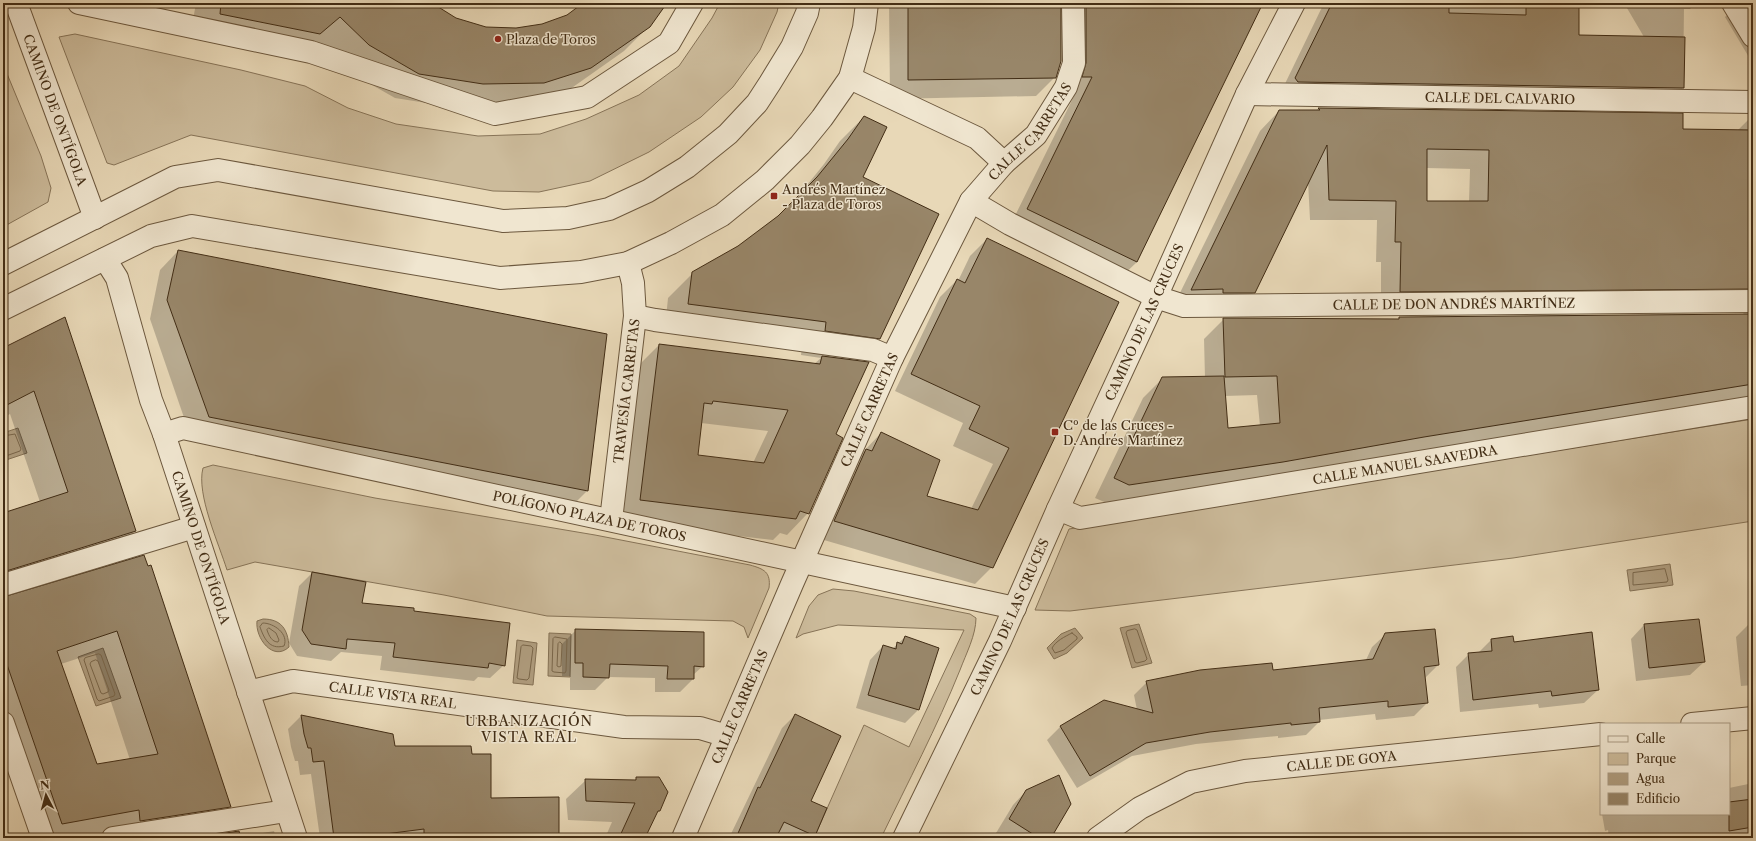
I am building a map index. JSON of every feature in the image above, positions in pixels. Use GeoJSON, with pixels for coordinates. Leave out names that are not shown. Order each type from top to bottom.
{"type":"FeatureCollection","features":[{"type":"Feature","properties":{"kind":"street"},"geometry":{"type":"LineString","coordinates":[[79,3],[311,52],[495,114],[587,97],[669,43],[692,3]]}},
{"type":"Feature","properties":{"kind":"street"},"geometry":{"type":"LineString","coordinates":[[3,264],[175,177],[218,170],[503,220],[568,218],[609,209],[648,191],[687,166],[728,134],[757,103],[792,47],[807,13],[808,3]]}},
{"type":"Feature","properties":{"kind":"street"},"geometry":{"type":"LineString","coordinates":[[3,309],[151,236],[192,226],[500,278],[581,272],[628,263],[671,243],[722,215],[765,180],[800,145],[822,118],[850,78],[864,28],[868,3]]}},
{"type":"Feature","properties":{"kind":"street","name":"CALLE CARRETAS"},"geometry":{"type":"LineString","coordinates":[[683,838],[802,561],[892,358],[971,201],[1004,163],[1036,135],[1066,87],[1074,63],[1073,3]]}},
{"type":"Feature","properties":{"kind":"street","name":"CAMINO DE LAS CRUCES"},"geometry":{"type":"LineString","coordinates":[[904,838],[997,648],[1058,509],[1156,297],[1247,94],[1294,3]]}},
{"type":"Feature","properties":{"kind":"street"},"geometry":{"type":"LineString","coordinates":[[1733,3],[1753,36]]}},
{"type":"Feature","properties":{"kind":"street","name":"CAMINO DE ONTÍGOLA"},"geometry":{"type":"LineString","coordinates":[[20,4],[95,218]]}},
{"type":"Feature","properties":{"kind":"street"},"geometry":{"type":"LineString","coordinates":[[850,78],[976,138],[1004,163]]}},
{"type":"Feature","properties":{"kind":"street","name":"CALLE DEL CALVARIO"},"geometry":{"type":"LineString","coordinates":[[1247,94],[1753,102]]}},
{"type":"Feature","properties":{"kind":"street","name":"CALLE DE DON ANDRÉS MARTÍNEZ"},"geometry":{"type":"LineString","coordinates":[[971,201],[1010,224],[1156,297],[1184,306],[1753,301]]}},
{"type":"Feature","properties":{"kind":"street","name":"CAMINO DE ONTÍGOLA"},"geometry":{"type":"LineString","coordinates":[[105,259],[117,278],[151,400],[164,434],[296,838]]}},
{"type":"Feature","properties":{"kind":"street","name":"TRAVESÍA CARRETAS"},"geometry":{"type":"LineString","coordinates":[[611,520],[635,316],[633,284],[628,263]]}},
{"type":"Feature","properties":{"kind":"street"},"geometry":{"type":"LineString","coordinates":[[635,316],[873,350],[892,358]]}},
{"type":"Feature","properties":{"kind":"street","name":"CALLE MANUEL SAAVEDRA"},"geometry":{"type":"LineString","coordinates":[[1058,509],[1080,518],[1753,407]]}},
{"type":"Feature","properties":{"kind":"street","name":"POLÍGONO PLAZA DE TOROS"},"geometry":{"type":"LineString","coordinates":[[164,434],[183,428],[1015,608]]}},
{"type":"Feature","properties":{"kind":"street"},"geometry":{"type":"LineString","coordinates":[[3,585],[194,527]]}},
{"type":"Feature","properties":{"kind":"street","name":"CALLE VISTA REAL"},"geometry":{"type":"LineString","coordinates":[[248,692],[293,682],[624,727],[700,728],[727,736]]}},
{"type":"Feature","properties":{"kind":"street"},"geometry":{"type":"LineString","coordinates":[[1702,723],[1753,718]]}},
{"type":"Feature","properties":{"kind":"street"},"geometry":{"type":"LineString","coordinates":[[3,723],[43,838]]}},
{"type":"Feature","properties":{"kind":"street","name":"CALLE DE GOYA"},"geometry":{"type":"LineString","coordinates":[[1098,838],[1140,808],[1191,782],[1245,771],[1600,734]]}},
{"type":"Feature","properties":{"kind":"street"},"geometry":{"type":"LineString","coordinates":[[113,838],[286,811]]}},
{"type":"Feature","properties":{"kind":"green space"},"geometry":{"type":"Polygon","coordinates":[[[720,3],[779,3],[777,12],[760,50],[733,87],[701,117],[649,152],[590,181],[539,192],[493,191],[191,135],[114,165],[107,163],[59,37],[75,34],[241,70],[305,86],[348,108],[396,124],[478,136],[540,134],[586,119],[639,95],[679,66],[712,18],[720,3]]]}},
{"type":"Feature","properties":{"kind":"green space"},"geometry":{"type":"Polygon","coordinates":[[[3,64],[41,156],[51,188],[48,202],[3,227],[3,64]]]}},
{"type":"Feature","properties":{"kind":"green space"},"geometry":{"type":"Polygon","coordinates":[[[1753,419],[1753,521],[1513,558],[1070,611],[1035,610],[1069,529],[1753,419]]]}},
{"type":"Feature","properties":{"kind":"green space"},"geometry":{"type":"Polygon","coordinates":[[[213,465],[375,498],[595,535],[750,565],[766,572],[769,578],[769,588],[748,638],[744,627],[733,621],[547,616],[444,595],[255,562],[227,570],[209,519],[203,491],[203,468],[213,465]]]}},
{"type":"Feature","properties":{"kind":"green space"},"geometry":{"type":"Polygon","coordinates":[[[833,589],[854,591],[970,614],[976,618],[973,638],[951,691],[881,838],[814,838],[864,725],[909,747],[964,630],[838,625],[803,634],[796,638],[809,606],[818,595],[833,589]]]}},
{"type":"Feature","properties":{"kind":"water"},"geometry":{"type":"Polygon","coordinates":[[[18,428],[27,453],[3,461],[3,433],[18,428]]]}},
{"type":"Feature","properties":{"kind":"water"},"geometry":{"type":"Polygon","coordinates":[[[1670,564],[1673,585],[1630,591],[1627,570],[1670,564]]]}},
{"type":"Feature","properties":{"kind":"water"},"geometry":{"type":"Polygon","coordinates":[[[263,619],[275,621],[282,626],[287,635],[289,647],[283,651],[277,652],[266,646],[262,641],[257,628],[257,621],[263,619]]]}},
{"type":"Feature","properties":{"kind":"water"},"geometry":{"type":"Polygon","coordinates":[[[1139,624],[1152,663],[1132,668],[1120,628],[1139,624]]]}},
{"type":"Feature","properties":{"kind":"water"},"geometry":{"type":"Polygon","coordinates":[[[1075,628],[1083,638],[1067,653],[1054,659],[1047,648],[1061,634],[1075,628]]]}},
{"type":"Feature","properties":{"kind":"water"},"geometry":{"type":"Polygon","coordinates":[[[549,633],[571,634],[570,677],[548,676],[549,633]]]}},
{"type":"Feature","properties":{"kind":"water"},"geometry":{"type":"Polygon","coordinates":[[[517,640],[537,643],[533,685],[513,683],[517,640]]]}},
{"type":"Feature","properties":{"kind":"water"},"geometry":{"type":"Polygon","coordinates":[[[103,648],[121,698],[96,706],[78,657],[103,648]]]}},
{"type":"Feature","properties":{"kind":"building","name":"Plaza de Toros"},"geometry":{"type":"Polygon","coordinates":[[[221,3],[432,3],[456,18],[486,27],[516,28],[542,24],[567,15],[583,3],[667,3],[650,27],[591,68],[544,83],[483,84],[419,74],[369,45],[340,17],[320,34],[220,14],[221,3]]]}},
{"type":"Feature","properties":{"kind":"building"},"geometry":{"type":"Polygon","coordinates":[[[908,3],[1061,3],[1061,61],[1056,78],[908,80],[908,3]]]}},
{"type":"Feature","properties":{"kind":"building"},"geometry":{"type":"Polygon","coordinates":[[[1086,3],[1263,3],[1137,262],[1027,209],[1092,77],[1082,77],[1086,63],[1086,3]]]}},
{"type":"Feature","properties":{"kind":"building"},"geometry":{"type":"Polygon","coordinates":[[[1332,3],[1449,3],[1449,13],[1526,15],[1526,3],[1579,3],[1579,35],[1685,37],[1684,88],[1298,82],[1295,78],[1332,3]]]}},
{"type":"Feature","properties":{"kind":"building"},"geometry":{"type":"Polygon","coordinates":[[[1318,108],[1683,113],[1683,129],[1753,130],[1753,289],[1400,292],[1401,242],[1395,242],[1396,201],[1329,200],[1327,145],[1255,293],[1223,293],[1223,289],[1191,290],[1279,110],[1320,110],[1318,108]],[[1427,149],[1427,201],[1488,201],[1489,150],[1427,149]]]}},
{"type":"Feature","properties":{"kind":"building"},"geometry":{"type":"Polygon","coordinates":[[[864,116],[887,127],[863,177],[939,214],[880,339],[825,331],[826,322],[688,304],[692,272],[738,246],[778,216],[817,177],[848,139],[864,116]]]}},
{"type":"Feature","properties":{"kind":"building"},"geometry":{"type":"Polygon","coordinates":[[[987,238],[1119,302],[993,568],[834,521],[866,449],[872,451],[881,432],[940,460],[927,496],[978,510],[1009,448],[969,429],[980,406],[911,374],[957,279],[965,283],[987,238]]]}},
{"type":"Feature","properties":{"kind":"building"},"geometry":{"type":"Polygon","coordinates":[[[178,250],[607,334],[588,491],[209,417],[167,300],[178,250]]]}},
{"type":"Feature","properties":{"kind":"building"},"geometry":{"type":"Polygon","coordinates":[[[1753,314],[1753,384],[1424,437],[1283,462],[1129,485],[1114,478],[1162,377],[1224,376],[1228,428],[1280,423],[1277,376],[1225,377],[1223,318],[1399,319],[1399,317],[1753,314]]]}},
{"type":"Feature","properties":{"kind":"building"},"geometry":{"type":"Polygon","coordinates":[[[65,317],[136,531],[3,572],[3,513],[68,492],[34,391],[3,407],[3,348],[65,317]]]}},
{"type":"Feature","properties":{"kind":"building"},"geometry":{"type":"Polygon","coordinates":[[[659,344],[820,364],[822,356],[869,362],[836,434],[843,438],[809,514],[800,511],[796,519],[640,500],[659,344]],[[713,401],[712,404],[704,403],[698,455],[764,463],[788,410],[713,401]]]}},
{"type":"Feature","properties":{"kind":"building"},"geometry":{"type":"Polygon","coordinates":[[[144,555],[148,566],[151,565],[231,807],[140,821],[139,810],[62,824],[3,653],[3,597],[144,555]],[[117,631],[57,651],[97,764],[158,754],[117,631]]]}},
{"type":"Feature","properties":{"kind":"building"},"geometry":{"type":"Polygon","coordinates":[[[312,572],[366,582],[362,603],[414,608],[414,611],[510,623],[505,666],[489,663],[488,668],[393,657],[395,643],[347,639],[346,649],[311,644],[302,630],[312,572]]]}},
{"type":"Feature","properties":{"kind":"building"},"geometry":{"type":"Polygon","coordinates":[[[1699,619],[1705,662],[1649,668],[1644,624],[1699,619]]]}},
{"type":"Feature","properties":{"kind":"building"},"geometry":{"type":"Polygon","coordinates":[[[575,629],[704,632],[704,667],[694,666],[694,679],[667,679],[668,666],[610,664],[609,678],[583,677],[583,663],[575,663],[575,629]]]}},
{"type":"Feature","properties":{"kind":"building"},"geometry":{"type":"Polygon","coordinates":[[[1435,629],[1439,665],[1424,667],[1428,703],[1388,707],[1388,701],[1319,708],[1320,722],[1291,725],[1291,723],[1210,732],[1146,743],[1090,776],[1060,726],[1104,700],[1153,713],[1146,681],[1200,670],[1272,663],[1273,670],[1373,659],[1385,633],[1435,629]]]}},
{"type":"Feature","properties":{"kind":"building"},"geometry":{"type":"Polygon","coordinates":[[[1592,632],[1599,690],[1552,696],[1551,691],[1473,700],[1468,653],[1492,651],[1491,639],[1513,636],[1514,642],[1592,632]]]}},
{"type":"Feature","properties":{"kind":"building"},"geometry":{"type":"Polygon","coordinates":[[[905,636],[939,648],[919,710],[868,695],[883,645],[896,649],[897,642],[902,644],[905,636]]]}},
{"type":"Feature","properties":{"kind":"building"},"geometry":{"type":"Polygon","coordinates":[[[795,714],[841,736],[811,801],[827,808],[815,836],[784,822],[776,838],[736,838],[758,787],[760,788],[795,714]]]}},
{"type":"Feature","properties":{"kind":"building"},"geometry":{"type":"Polygon","coordinates":[[[301,715],[393,734],[395,746],[471,746],[472,754],[491,754],[491,798],[559,797],[559,838],[424,838],[424,829],[354,838],[334,838],[324,761],[313,762],[311,748],[308,748],[304,734],[301,715]]]}},
{"type":"Feature","properties":{"kind":"building"},"geometry":{"type":"Polygon","coordinates":[[[1059,775],[1071,804],[1051,838],[1039,838],[1009,819],[1026,790],[1059,775]]]}},
{"type":"Feature","properties":{"kind":"building"},"geometry":{"type":"Polygon","coordinates":[[[636,777],[659,777],[668,792],[660,811],[658,811],[645,838],[619,838],[635,803],[586,801],[585,779],[636,780],[636,777]]]}},
{"type":"Feature","properties":{"kind":"building"},"geometry":{"type":"Polygon","coordinates":[[[1753,799],[1753,827],[1729,831],[1730,802],[1753,799]]]}},
{"type":"Feature","properties":{"kind":"building"},"geometry":{"type":"Polygon","coordinates":[[[239,831],[241,838],[194,838],[239,831]]]}},
{"type":"Feature","properties":{"kind":"place","name":"Plaza de Toros"},"geometry":{"type":"Point","coordinates":[498,39]}},
{"type":"Feature","properties":{"kind":"place","name":"Andrés Martínez - Plaza de Toros"},"geometry":{"type":"Point","coordinates":[774,196]}},
{"type":"Feature","properties":{"kind":"place","name":"Cº de las Cruces - D. Andrés Martínez"},"geometry":{"type":"Point","coordinates":[1055,432]}},
{"type":"Feature","properties":{"kind":"district","name":"URBANIZACIÓN VISTA REAL"},"geometry":{"type":"Point","coordinates":[529,730]}}]}
